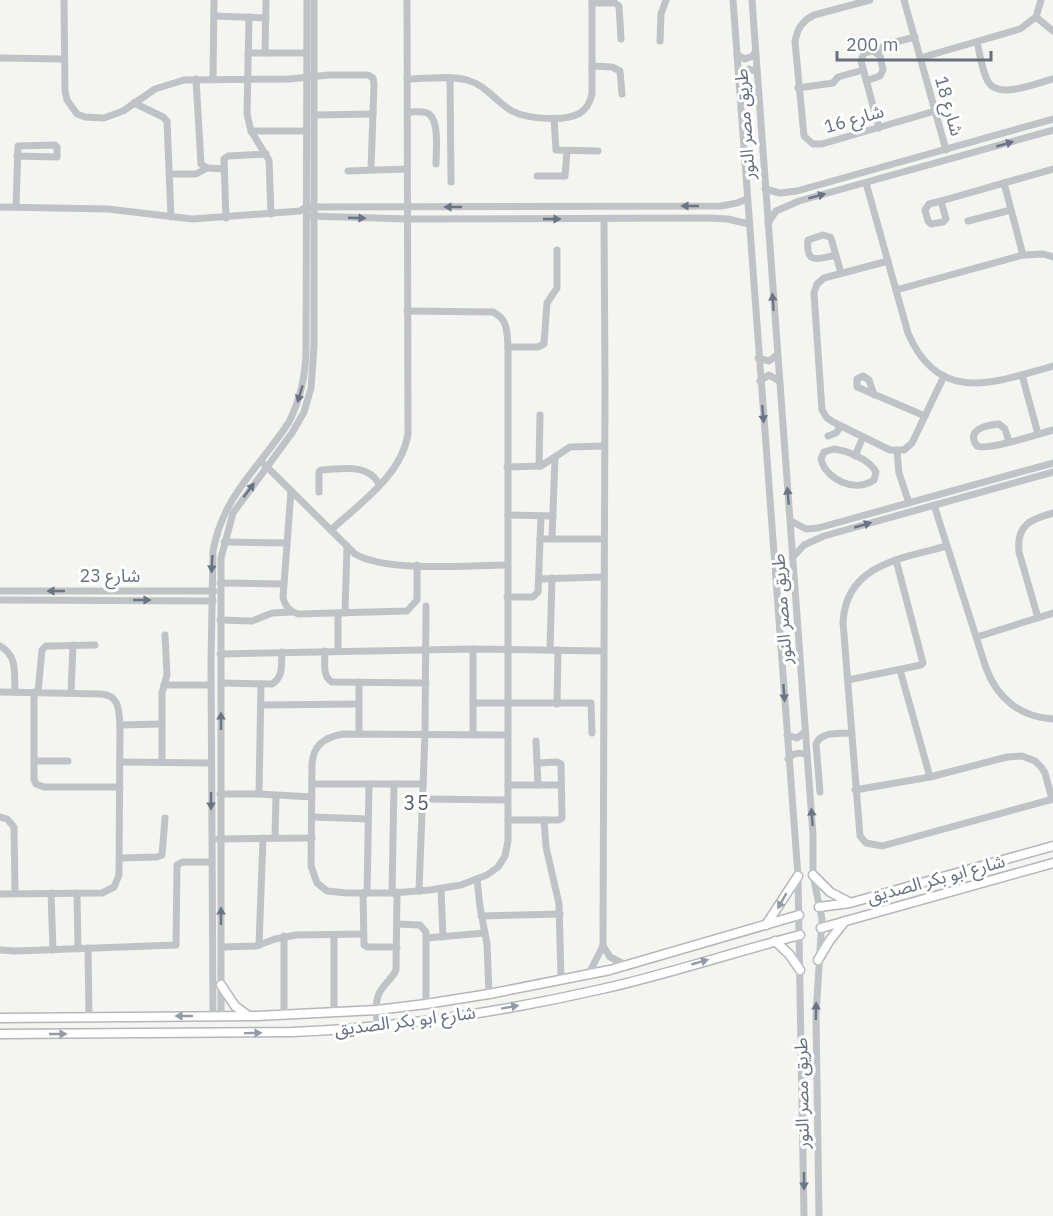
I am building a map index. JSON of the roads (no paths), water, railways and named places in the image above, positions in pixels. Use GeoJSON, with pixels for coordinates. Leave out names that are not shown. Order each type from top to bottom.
{"type":"FeatureCollection","features":[{"type":"Feature","properties":{"kind":"main road","name":"شارع ابو بكر الصديق"},"geometry":{"type":"LineString","coordinates":[[819,908],[849,903],[1053,846]]}},
{"type":"Feature","properties":{"kind":"main road","name":"شارع ابو بكر الصديق"},"geometry":{"type":"LineString","coordinates":[[821,928],[1053,863]]}},
{"type":"Feature","properties":{"kind":"main road"},"geometry":{"type":"LineString","coordinates":[[972,869],[975,885]]}},
{"type":"Feature","properties":{"kind":"main road"},"geometry":{"type":"LineString","coordinates":[[813,875],[830,892],[849,903]]}},
{"type":"Feature","properties":{"kind":"main road"},"geometry":{"type":"LineString","coordinates":[[766,925],[798,876]]}},
{"type":"Feature","properties":{"kind":"main road","name":"شارع ابو بكر الصديق"},"geometry":{"type":"LineString","coordinates":[[0,1018],[284,1014],[377,1010],[426,1004],[588,975],[798,915]]}},
{"type":"Feature","properties":{"kind":"main road"},"geometry":{"type":"LineString","coordinates":[[818,960],[845,921]]}},
{"type":"Feature","properties":{"kind":"main road","name":"شارع ابو بكر الصديق"},"geometry":{"type":"LineString","coordinates":[[0,1034],[271,1032],[377,1026],[457,1016],[602,989],[800,935]]}},
{"type":"Feature","properties":{"kind":"main road"},"geometry":{"type":"LineString","coordinates":[[727,937],[732,944],[732,953]]}},
{"type":"Feature","properties":{"kind":"main road"},"geometry":{"type":"LineString","coordinates":[[775,941],[789,954],[800,970]]}},
{"type":"Feature","properties":{"kind":"main road"},"geometry":{"type":"LineString","coordinates":[[221,985],[235,1006],[248,1015]]}},
{"type":"Feature","properties":{"kind":"street"},"geometry":{"type":"LineString","coordinates":[[64,0],[67,100],[77,114],[104,118],[123,111],[164,85],[196,79],[339,75],[371,77],[374,84],[371,170]]}},
{"type":"Feature","properties":{"kind":"street"},"geometry":{"type":"LineString","coordinates":[[213,79],[214,0]]}},
{"type":"Feature","properties":{"kind":"street"},"geometry":{"type":"LineString","coordinates":[[265,53],[266,0]]}},
{"type":"Feature","properties":{"kind":"street"},"geometry":{"type":"LineString","coordinates":[[217,1016],[221,1003],[221,558],[233,513],[298,423],[311,388],[314,337],[308,211],[314,115],[307,53],[307,0]]}},
{"type":"Feature","properties":{"kind":"street"},"geometry":{"type":"LineString","coordinates":[[217,1016],[213,1003],[211,862],[213,551],[219,524],[233,496],[289,422],[304,382],[308,211],[307,131],[314,0]]}},
{"type":"Feature","properties":{"kind":"street"},"geometry":{"type":"LineString","coordinates":[[331,530],[397,465],[407,443],[407,0]]}},
{"type":"Feature","properties":{"kind":"street"},"geometry":{"type":"LineString","coordinates":[[660,41],[661,14],[666,0]]}},
{"type":"Feature","properties":{"kind":"street","name":"طريق مصر النور"},"geometry":{"type":"LineString","coordinates":[[733,0],[798,876],[804,1216]]}},
{"type":"Feature","properties":{"kind":"street","name":"طريق مصر النور"},"geometry":{"type":"LineString","coordinates":[[752,0],[813,836],[813,875],[822,919],[816,1015],[819,1216]]}},
{"type":"Feature","properties":{"kind":"street"},"geometry":{"type":"LineString","coordinates":[[848,3],[870,0]]}},
{"type":"Feature","properties":{"kind":"street","name":"شارع 18"},"geometry":{"type":"LineString","coordinates":[[904,0],[946,150]]}},
{"type":"Feature","properties":{"kind":"street"},"geometry":{"type":"LineString","coordinates":[[920,58],[1020,29],[1036,17],[1041,0]]}},
{"type":"Feature","properties":{"kind":"street"},"geometry":{"type":"LineString","coordinates":[[407,79],[464,79],[478,84],[518,114],[554,118],[575,116],[588,105],[592,94],[592,1],[615,3],[619,6],[621,39]]}},
{"type":"Feature","properties":{"kind":"street","name":"شارع 16"},"geometry":{"type":"LineString","coordinates":[[848,3],[808,18],[798,29],[795,42],[802,131],[810,142],[822,144],[935,111]]}},
{"type":"Feature","properties":{"kind":"street"},"geometry":{"type":"LineString","coordinates":[[214,16],[266,18]]}},
{"type":"Feature","properties":{"kind":"street"},"geometry":{"type":"LineString","coordinates":[[249,17],[247,114],[251,131],[266,154],[270,167],[271,214]]}},
{"type":"Feature","properties":{"kind":"street"},"geometry":{"type":"LineString","coordinates":[[1036,17],[1053,31]]}},
{"type":"Feature","properties":{"kind":"street"},"geometry":{"type":"LineString","coordinates":[[879,128],[863,70],[862,56],[867,52],[876,52],[888,44],[915,37]]}},
{"type":"Feature","properties":{"kind":"street"},"geometry":{"type":"LineString","coordinates":[[977,42],[987,81],[998,90],[1007,91],[1053,79]]}},
{"type":"Feature","properties":{"kind":"street"},"geometry":{"type":"LineString","coordinates":[[248,52],[307,53]]}},
{"type":"Feature","properties":{"kind":"street"},"geometry":{"type":"LineString","coordinates":[[737,55],[745,59],[753,56],[755,52]]}},
{"type":"Feature","properties":{"kind":"street"},"geometry":{"type":"LineString","coordinates":[[866,81],[878,77],[883,72],[880,57],[876,52]]}},
{"type":"Feature","properties":{"kind":"street"},"geometry":{"type":"LineString","coordinates":[[0,58],[64,59]]}},
{"type":"Feature","properties":{"kind":"street"},"geometry":{"type":"LineString","coordinates":[[592,66],[612,67],[622,72],[622,94]]}},
{"type":"Feature","properties":{"kind":"street"},"geometry":{"type":"LineString","coordinates":[[739,76],[745,69],[753,69],[757,72]]}},
{"type":"Feature","properties":{"kind":"street"},"geometry":{"type":"LineString","coordinates":[[798,88],[832,83],[838,77],[863,70]]}},
{"type":"Feature","properties":{"kind":"street"},"geometry":{"type":"LineString","coordinates":[[450,78],[451,182]]}},
{"type":"Feature","properties":{"kind":"street"},"geometry":{"type":"LineString","coordinates":[[196,79],[200,161],[202,166],[207,168],[224,169]]}},
{"type":"Feature","properties":{"kind":"street"},"geometry":{"type":"LineString","coordinates":[[134,103],[167,121],[171,217]]}},
{"type":"Feature","properties":{"kind":"street"},"geometry":{"type":"LineString","coordinates":[[407,112],[425,113],[433,117],[436,164]]}},
{"type":"Feature","properties":{"kind":"street"},"geometry":{"type":"LineString","coordinates":[[314,115],[373,114]]}},
{"type":"Feature","properties":{"kind":"street"},"geometry":{"type":"LineString","coordinates":[[554,118],[555,148],[558,151],[598,152]]}},
{"type":"Feature","properties":{"kind":"street"},"geometry":{"type":"LineString","coordinates":[[765,189],[791,193],[1053,119]]}},
{"type":"Feature","properties":{"kind":"street"},"geometry":{"type":"LineString","coordinates":[[768,223],[776,211],[789,204],[1053,130]]}},
{"type":"Feature","properties":{"kind":"street"},"geometry":{"type":"LineString","coordinates":[[251,131],[307,131]]}},
{"type":"Feature","properties":{"kind":"street"},"geometry":{"type":"LineString","coordinates":[[982,140],[985,149]]}},
{"type":"Feature","properties":{"kind":"street"},"geometry":{"type":"LineString","coordinates":[[16,207],[17,148],[22,145],[55,145],[57,147],[57,157],[17,156]]}},
{"type":"Feature","properties":{"kind":"street"},"geometry":{"type":"LineString","coordinates":[[537,176],[565,176],[567,151]]}},
{"type":"Feature","properties":{"kind":"street"},"geometry":{"type":"LineString","coordinates":[[226,218],[224,161],[226,157],[266,154]]}},
{"type":"Feature","properties":{"kind":"street"},"geometry":{"type":"LineString","coordinates":[[908,161],[910,171]]}},
{"type":"Feature","properties":{"kind":"street"},"geometry":{"type":"LineString","coordinates":[[170,174],[196,174],[207,168]]}},
{"type":"Feature","properties":{"kind":"street"},"geometry":{"type":"LineString","coordinates":[[348,171],[407,169]]}},
{"type":"Feature","properties":{"kind":"street"},"geometry":{"type":"LineString","coordinates":[[941,201],[1053,169]]}},
{"type":"Feature","properties":{"kind":"street"},"geometry":{"type":"LineString","coordinates":[[866,183],[913,345],[926,363],[944,376],[969,384],[982,384],[1053,366]]}},
{"type":"Feature","properties":{"kind":"street"},"geometry":{"type":"LineString","coordinates":[[1004,183],[1023,255]]}},
{"type":"Feature","properties":{"kind":"street"},"geometry":{"type":"LineString","coordinates":[[0,207],[108,209],[171,217],[226,218],[308,211],[408,207],[721,206],[747,199]]}},
{"type":"Feature","properties":{"kind":"street"},"geometry":{"type":"LineString","coordinates":[[496,206],[493,211],[496,218]]}},
{"type":"Feature","properties":{"kind":"street"},"geometry":{"type":"LineString","coordinates":[[720,219],[721,206]]}},
{"type":"Feature","properties":{"kind":"street"},"geometry":{"type":"LineString","coordinates":[[477,207],[482,211],[480,218]]}},
{"type":"Feature","properties":{"kind":"street"},"geometry":{"type":"LineString","coordinates":[[968,221],[1011,210]]}},
{"type":"Feature","properties":{"kind":"street"},"geometry":{"type":"LineString","coordinates":[[308,211],[408,219],[720,219],[750,224]]}},
{"type":"Feature","properties":{"kind":"street"},"geometry":{"type":"LineString","coordinates":[[588,975],[603,946],[604,219]]}},
{"type":"Feature","properties":{"kind":"street"},"geometry":{"type":"LineString","coordinates":[[836,255],[814,259],[809,254],[808,240],[829,235],[836,255],[841,273]]}},
{"type":"Feature","properties":{"kind":"street"},"geometry":{"type":"LineString","coordinates":[[507,347],[538,347],[544,344],[547,301],[557,288],[557,250]]}},
{"type":"Feature","properties":{"kind":"street"},"geometry":{"type":"LineString","coordinates":[[896,290],[1023,255],[1043,254],[1053,258]]}},
{"type":"Feature","properties":{"kind":"street"},"geometry":{"type":"LineString","coordinates":[[888,261],[841,273],[821,280],[817,284],[814,293],[821,405],[827,418],[897,452],[904,450],[910,446],[944,376]]}},
{"type":"Feature","properties":{"kind":"street"},"geometry":{"type":"LineString","coordinates":[[408,311],[493,312],[505,322],[508,649],[506,856],[493,871],[477,879],[441,889],[365,893],[332,892],[321,887],[313,875],[312,838],[313,757],[319,745],[329,737],[359,734],[507,735]]}},
{"type":"Feature","properties":{"kind":"street"},"geometry":{"type":"LineString","coordinates":[[758,358],[769,361],[777,355]]}},
{"type":"Feature","properties":{"kind":"street"},"geometry":{"type":"LineString","coordinates":[[760,381],[769,375],[779,381]]}},
{"type":"Feature","properties":{"kind":"street"},"geometry":{"type":"LineString","coordinates":[[1022,375],[1038,434]]}},
{"type":"Feature","properties":{"kind":"street"},"geometry":{"type":"LineString","coordinates":[[874,395],[925,416]]}},
{"type":"Feature","properties":{"kind":"street"},"geometry":{"type":"LineString","coordinates":[[539,466],[540,415]]}},
{"type":"Feature","properties":{"kind":"street"},"geometry":{"type":"LineString","coordinates":[[1009,442],[1005,429],[999,424],[978,429],[973,435],[974,443],[981,448],[1009,442],[1053,429]]}},
{"type":"Feature","properties":{"kind":"street"},"geometry":{"type":"LineString","coordinates":[[828,436],[836,433],[841,426]]}},
{"type":"Feature","properties":{"kind":"street"},"geometry":{"type":"LineString","coordinates":[[855,456],[863,437]]}},
{"type":"Feature","properties":{"kind":"street"},"geometry":{"type":"LineString","coordinates":[[507,467],[539,466],[555,459],[569,448],[604,446]]}},
{"type":"Feature","properties":{"kind":"street"},"geometry":{"type":"LineString","coordinates":[[830,450],[842,450],[855,456],[874,468],[876,475],[871,482],[857,485],[839,481],[825,470],[820,459],[824,452],[830,450]]}},
{"type":"Feature","properties":{"kind":"street"},"geometry":{"type":"LineString","coordinates":[[897,452],[899,473],[909,503]]}},
{"type":"Feature","properties":{"kind":"street"},"geometry":{"type":"LineString","coordinates":[[552,539],[555,459]]}},
{"type":"Feature","properties":{"kind":"street"},"geometry":{"type":"LineString","coordinates":[[260,460],[355,554],[375,563],[387,565],[507,565]]}},
{"type":"Feature","properties":{"kind":"street"},"geometry":{"type":"LineString","coordinates":[[793,557],[798,550],[811,541],[934,505],[1053,464]]}},
{"type":"Feature","properties":{"kind":"street"},"geometry":{"type":"LineString","coordinates":[[319,492],[321,470],[366,470],[379,484]]}},
{"type":"Feature","properties":{"kind":"street"},"geometry":{"type":"LineString","coordinates":[[790,521],[801,527],[812,529],[909,503],[1007,480],[1053,472]]}},
{"type":"Feature","properties":{"kind":"street"},"geometry":{"type":"LineString","coordinates":[[291,491],[283,584],[285,603],[292,612]]}},
{"type":"Feature","properties":{"kind":"street"},"geometry":{"type":"LineString","coordinates":[[934,505],[989,676],[1004,699],[1027,714],[1053,720]]}},
{"type":"Feature","properties":{"kind":"street"},"geometry":{"type":"LineString","coordinates":[[1038,618],[1018,543],[1023,528],[1030,521],[1053,513]]}},
{"type":"Feature","properties":{"kind":"street"},"geometry":{"type":"LineString","coordinates":[[507,515],[553,516]]}},
{"type":"Feature","properties":{"kind":"street"},"geometry":{"type":"LineString","coordinates":[[507,597],[533,597],[538,592],[541,516]]}},
{"type":"Feature","properties":{"kind":"street"},"geometry":{"type":"LineString","coordinates":[[841,521],[844,530]]}},
{"type":"Feature","properties":{"kind":"street"},"geometry":{"type":"LineString","coordinates":[[540,539],[603,539]]}},
{"type":"Feature","properties":{"kind":"street"},"geometry":{"type":"LineString","coordinates":[[224,542],[286,543]]}},
{"type":"Feature","properties":{"kind":"street"},"geometry":{"type":"LineString","coordinates":[[338,651],[347,546]]}},
{"type":"Feature","properties":{"kind":"street"},"geometry":{"type":"LineString","coordinates":[[855,790],[930,777],[1007,757],[1022,756],[1035,761],[1041,767],[1045,773],[1052,799],[882,846],[866,843],[860,836],[855,790],[843,622],[847,601],[853,588],[873,570],[896,560],[947,546]]}},
{"type":"Feature","properties":{"kind":"street"},"geometry":{"type":"LineString","coordinates":[[848,680],[921,665],[924,662],[896,560]]}},
{"type":"Feature","properties":{"kind":"street"},"geometry":{"type":"LineString","coordinates":[[220,620],[252,621],[272,613],[292,612],[298,614],[403,612],[412,608],[417,600],[417,565]]}},
{"type":"Feature","properties":{"kind":"street"},"geometry":{"type":"LineString","coordinates":[[540,579],[603,577]]}},
{"type":"Feature","properties":{"kind":"street"},"geometry":{"type":"LineString","coordinates":[[552,578],[557,704]]}},
{"type":"Feature","properties":{"kind":"street","name":"شارع 23"},"geometry":{"type":"LineString","coordinates":[[0,591],[211,591],[220,587],[283,584]]}},
{"type":"Feature","properties":{"kind":"street","name":"شارع 23"},"geometry":{"type":"LineString","coordinates":[[0,600],[220,600]]}},
{"type":"Feature","properties":{"kind":"street"},"geometry":{"type":"LineString","coordinates":[[419,891],[425,734],[426,606]]}},
{"type":"Feature","properties":{"kind":"street"},"geometry":{"type":"LineString","coordinates":[[977,637],[1053,613]]}},
{"type":"Feature","properties":{"kind":"street"},"geometry":{"type":"LineString","coordinates":[[162,762],[162,693],[167,672],[165,635]]}},
{"type":"Feature","properties":{"kind":"street"},"geometry":{"type":"LineString","coordinates":[[71,693],[73,645]]}},
{"type":"Feature","properties":{"kind":"street"},"geometry":{"type":"LineString","coordinates":[[95,645],[46,646],[42,650],[36,692],[34,780],[40,786],[120,788]]}},
{"type":"Feature","properties":{"kind":"street"},"geometry":{"type":"LineString","coordinates":[[0,646],[7,650],[13,658],[15,692]]}},
{"type":"Feature","properties":{"kind":"street"},"geometry":{"type":"LineString","coordinates":[[220,654],[473,649],[603,651]]}},
{"type":"Feature","properties":{"kind":"street"},"geometry":{"type":"LineString","coordinates":[[473,649],[473,735]]}},
{"type":"Feature","properties":{"kind":"street"},"geometry":{"type":"LineString","coordinates":[[325,651],[326,675],[332,682],[426,683]]}},
{"type":"Feature","properties":{"kind":"street"},"geometry":{"type":"LineString","coordinates":[[220,683],[272,684],[280,678],[282,652]]}},
{"type":"Feature","properties":{"kind":"street"},"geometry":{"type":"LineString","coordinates":[[900,669],[930,777]]}},
{"type":"Feature","properties":{"kind":"street"},"geometry":{"type":"LineString","coordinates":[[359,682],[359,734]]}},
{"type":"Feature","properties":{"kind":"street"},"geometry":{"type":"LineString","coordinates":[[259,794],[261,684]]}},
{"type":"Feature","properties":{"kind":"street"},"geometry":{"type":"LineString","coordinates":[[164,685],[211,685]]}},
{"type":"Feature","properties":{"kind":"street"},"geometry":{"type":"LineString","coordinates":[[0,692],[111,696],[118,704],[120,725],[120,858],[119,875],[114,887],[102,892],[0,894]]}},
{"type":"Feature","properties":{"kind":"street"},"geometry":{"type":"LineString","coordinates":[[473,703],[591,703],[592,733]]}},
{"type":"Feature","properties":{"kind":"street"},"geometry":{"type":"LineString","coordinates":[[261,705],[359,704]]}},
{"type":"Feature","properties":{"kind":"street"},"geometry":{"type":"LineString","coordinates":[[120,725],[162,724]]}},
{"type":"Feature","properties":{"kind":"street"},"geometry":{"type":"LineString","coordinates":[[787,735],[797,738],[805,732]]}},
{"type":"Feature","properties":{"kind":"street"},"geometry":{"type":"LineString","coordinates":[[820,792],[816,744],[818,739],[822,735],[851,733]]}},
{"type":"Feature","properties":{"kind":"street"},"geometry":{"type":"LineString","coordinates":[[536,741],[538,785]]}},
{"type":"Feature","properties":{"kind":"street"},"geometry":{"type":"LineString","coordinates":[[788,759],[794,754],[807,755]]}},
{"type":"Feature","properties":{"kind":"street"},"geometry":{"type":"LineString","coordinates":[[34,761],[68,761]]}},
{"type":"Feature","properties":{"kind":"street"},"geometry":{"type":"LineString","coordinates":[[120,762],[211,763]]}},
{"type":"Feature","properties":{"kind":"street"},"geometry":{"type":"LineString","coordinates":[[508,820],[558,820],[562,818],[561,763],[537,763]]}},
{"type":"Feature","properties":{"kind":"street"},"geometry":{"type":"LineString","coordinates":[[312,784],[423,784]]}},
{"type":"Feature","properties":{"kind":"street"},"geometry":{"type":"LineString","coordinates":[[369,784],[363,943],[365,947],[397,947]]}},
{"type":"Feature","properties":{"kind":"street"},"geometry":{"type":"LineString","coordinates":[[377,1026],[378,994],[396,970],[394,784]]}},
{"type":"Feature","properties":{"kind":"street"},"geometry":{"type":"LineString","coordinates":[[507,785],[561,785]]}},
{"type":"Feature","properties":{"kind":"street"},"geometry":{"type":"LineString","coordinates":[[220,794],[312,797]]}},
{"type":"Feature","properties":{"kind":"street"},"geometry":{"type":"LineString","coordinates":[[275,838],[276,796]]}},
{"type":"Feature","properties":{"kind":"street"},"geometry":{"type":"LineString","coordinates":[[423,799],[507,800]]}},
{"type":"Feature","properties":{"kind":"street"},"geometry":{"type":"LineString","coordinates":[[0,817],[7,819],[14,827],[15,893]]}},
{"type":"Feature","properties":{"kind":"street"},"geometry":{"type":"LineString","coordinates":[[312,817],[368,819]]}},
{"type":"Feature","properties":{"kind":"street"},"geometry":{"type":"LineString","coordinates":[[120,858],[162,855],[165,818]]}},
{"type":"Feature","properties":{"kind":"street"},"geometry":{"type":"LineString","coordinates":[[544,820],[546,847],[558,893],[561,979]]}},
{"type":"Feature","properties":{"kind":"street"},"geometry":{"type":"LineString","coordinates":[[259,945],[262,838]]}},
{"type":"Feature","properties":{"kind":"street"},"geometry":{"type":"LineString","coordinates":[[211,839],[312,838]]}},
{"type":"Feature","properties":{"kind":"street"},"geometry":{"type":"LineString","coordinates":[[0,950],[176,945],[177,865],[183,862],[211,862]]}},
{"type":"Feature","properties":{"kind":"street"},"geometry":{"type":"LineString","coordinates":[[477,879],[485,933],[489,994]]}},
{"type":"Feature","properties":{"kind":"street"},"geometry":{"type":"LineString","coordinates":[[441,889],[443,936]]}},
{"type":"Feature","properties":{"kind":"street"},"geometry":{"type":"LineString","coordinates":[[51,893],[53,950]]}},
{"type":"Feature","properties":{"kind":"street"},"geometry":{"type":"LineString","coordinates":[[77,893],[78,949]]}},
{"type":"Feature","properties":{"kind":"street"},"geometry":{"type":"LineString","coordinates":[[481,916],[560,914]]}},
{"type":"Feature","properties":{"kind":"street"},"geometry":{"type":"LineString","coordinates":[[397,924],[424,927],[426,1004]]}},
{"type":"Feature","properties":{"kind":"street"},"geometry":{"type":"LineString","coordinates":[[426,938],[485,933]]}},
{"type":"Feature","properties":{"kind":"street"},"geometry":{"type":"LineString","coordinates":[[221,947],[259,945],[284,936],[363,934]]}},
{"type":"Feature","properties":{"kind":"street"},"geometry":{"type":"LineString","coordinates":[[333,935],[334,1012]]}},
{"type":"Feature","properties":{"kind":"street"},"geometry":{"type":"LineString","coordinates":[[284,936],[284,1014]]}},
{"type":"Feature","properties":{"kind":"street"},"geometry":{"type":"LineString","coordinates":[[603,946],[615,961],[626,965]]}},
{"type":"Feature","properties":{"kind":"street"},"geometry":{"type":"LineString","coordinates":[[88,948],[90,1017]]}},
{"type":"Feature","properties":{"kind":"street"},"geometry":{"type":"LineString","coordinates":[[213,1003],[221,1003]]}},
{"type":"Feature","properties":{"kind":"district","name":"35"},"geometry":{"type":"Point","coordinates":[417,803]}}]}
